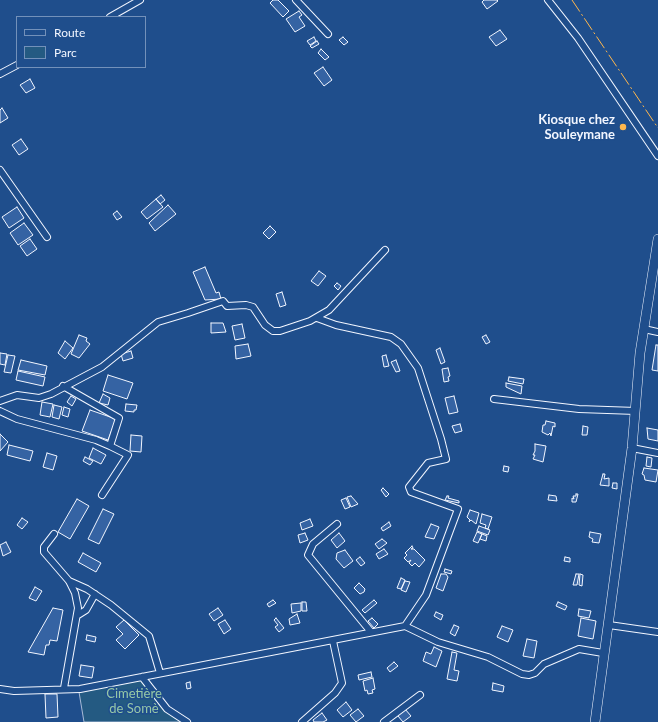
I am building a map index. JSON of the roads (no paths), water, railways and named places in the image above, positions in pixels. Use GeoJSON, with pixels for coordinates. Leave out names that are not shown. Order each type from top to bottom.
{"type":"FeatureCollection","features":[{"type":"Feature","properties":{"kind":"street"},"geometry":{"type":"LineString","coordinates":[[112,16],[140,0]]}},
{"type":"Feature","properties":{"kind":"street"},"geometry":{"type":"LineString","coordinates":[[296,0],[328,34]]}},
{"type":"Feature","properties":{"kind":"street"},"geometry":{"type":"LineString","coordinates":[[548,0],[578,38],[658,156]]}},
{"type":"Feature","properties":{"kind":"street"},"geometry":{"type":"LineString","coordinates":[[0,74],[16,66]]}},
{"type":"Feature","properties":{"kind":"street"},"geometry":{"type":"LineString","coordinates":[[0,170],[47,236]]}},
{"type":"Feature","properties":{"kind":"street"},"geometry":{"type":"LineString","coordinates":[[595,722],[603,653],[609,625],[632,448],[640,353],[658,239]]}},
{"type":"Feature","properties":{"kind":"street"},"geometry":{"type":"LineString","coordinates":[[0,401],[17,395],[39,398],[52,394],[63,386],[102,366],[158,322],[188,314],[223,301],[227,306],[246,305],[253,308],[265,325],[272,331],[280,332],[317,318],[329,310],[385,250]]}},
{"type":"Feature","properties":{"kind":"street"},"geometry":{"type":"LineString","coordinates":[[317,318],[336,325],[385,335],[401,344],[418,368],[441,439],[446,459],[428,463],[409,487],[411,492],[458,509],[426,595],[405,626]]}},
{"type":"Feature","properties":{"kind":"street"},"geometry":{"type":"LineString","coordinates":[[644,329],[658,332]]}},
{"type":"Feature","properties":{"kind":"street"},"geometry":{"type":"LineString","coordinates":[[63,386],[119,418],[110,446]]}},
{"type":"Feature","properties":{"kind":"street"},"geometry":{"type":"LineString","coordinates":[[494,399],[579,409],[636,411]]}},
{"type":"Feature","properties":{"kind":"street"},"geometry":{"type":"LineString","coordinates":[[0,411],[17,419],[89,438],[128,455],[102,495]]}},
{"type":"Feature","properties":{"kind":"street"},"geometry":{"type":"LineString","coordinates":[[632,448],[658,453]]}},
{"type":"Feature","properties":{"kind":"street"},"geometry":{"type":"LineString","coordinates":[[337,524],[312,544],[308,555],[371,632]]}},
{"type":"Feature","properties":{"kind":"street"},"geometry":{"type":"LineString","coordinates":[[54,534],[44,548],[44,552],[69,581],[76,597],[78,615],[64,688]]}},
{"type":"Feature","properties":{"kind":"street"},"geometry":{"type":"LineString","coordinates":[[69,581],[95,594],[124,615],[149,636],[160,673]]}},
{"type":"Feature","properties":{"kind":"street"},"geometry":{"type":"LineString","coordinates":[[78,615],[86,610],[95,594]]}},
{"type":"Feature","properties":{"kind":"street"},"geometry":{"type":"LineString","coordinates":[[609,625],[658,632]]}},
{"type":"Feature","properties":{"kind":"street"},"geometry":{"type":"LineString","coordinates":[[0,689],[14,691],[64,688],[80,689],[405,626],[438,642],[488,657],[522,674],[529,675],[535,673],[544,664],[579,649],[603,653]]}},
{"type":"Feature","properties":{"kind":"street"},"geometry":{"type":"LineString","coordinates":[[302,722],[335,693],[342,683],[333,641]]}},
{"type":"Feature","properties":{"kind":"street"},"geometry":{"type":"LineString","coordinates":[[142,677],[167,709],[187,722]]}},
{"type":"Feature","properties":{"kind":"street"},"geometry":{"type":"LineString","coordinates":[[384,722],[420,695]]}},
{"type":"Feature","properties":{"kind":"place","name":"Kiosque chez Souleymane"},"geometry":{"type":"Point","coordinates":[623,127]}},
{"type":"Feature","properties":{"kind":"park label","name":"Cimetière de Somè"},"geometry":{"type":"Point","coordinates":[134,702]}}]}
